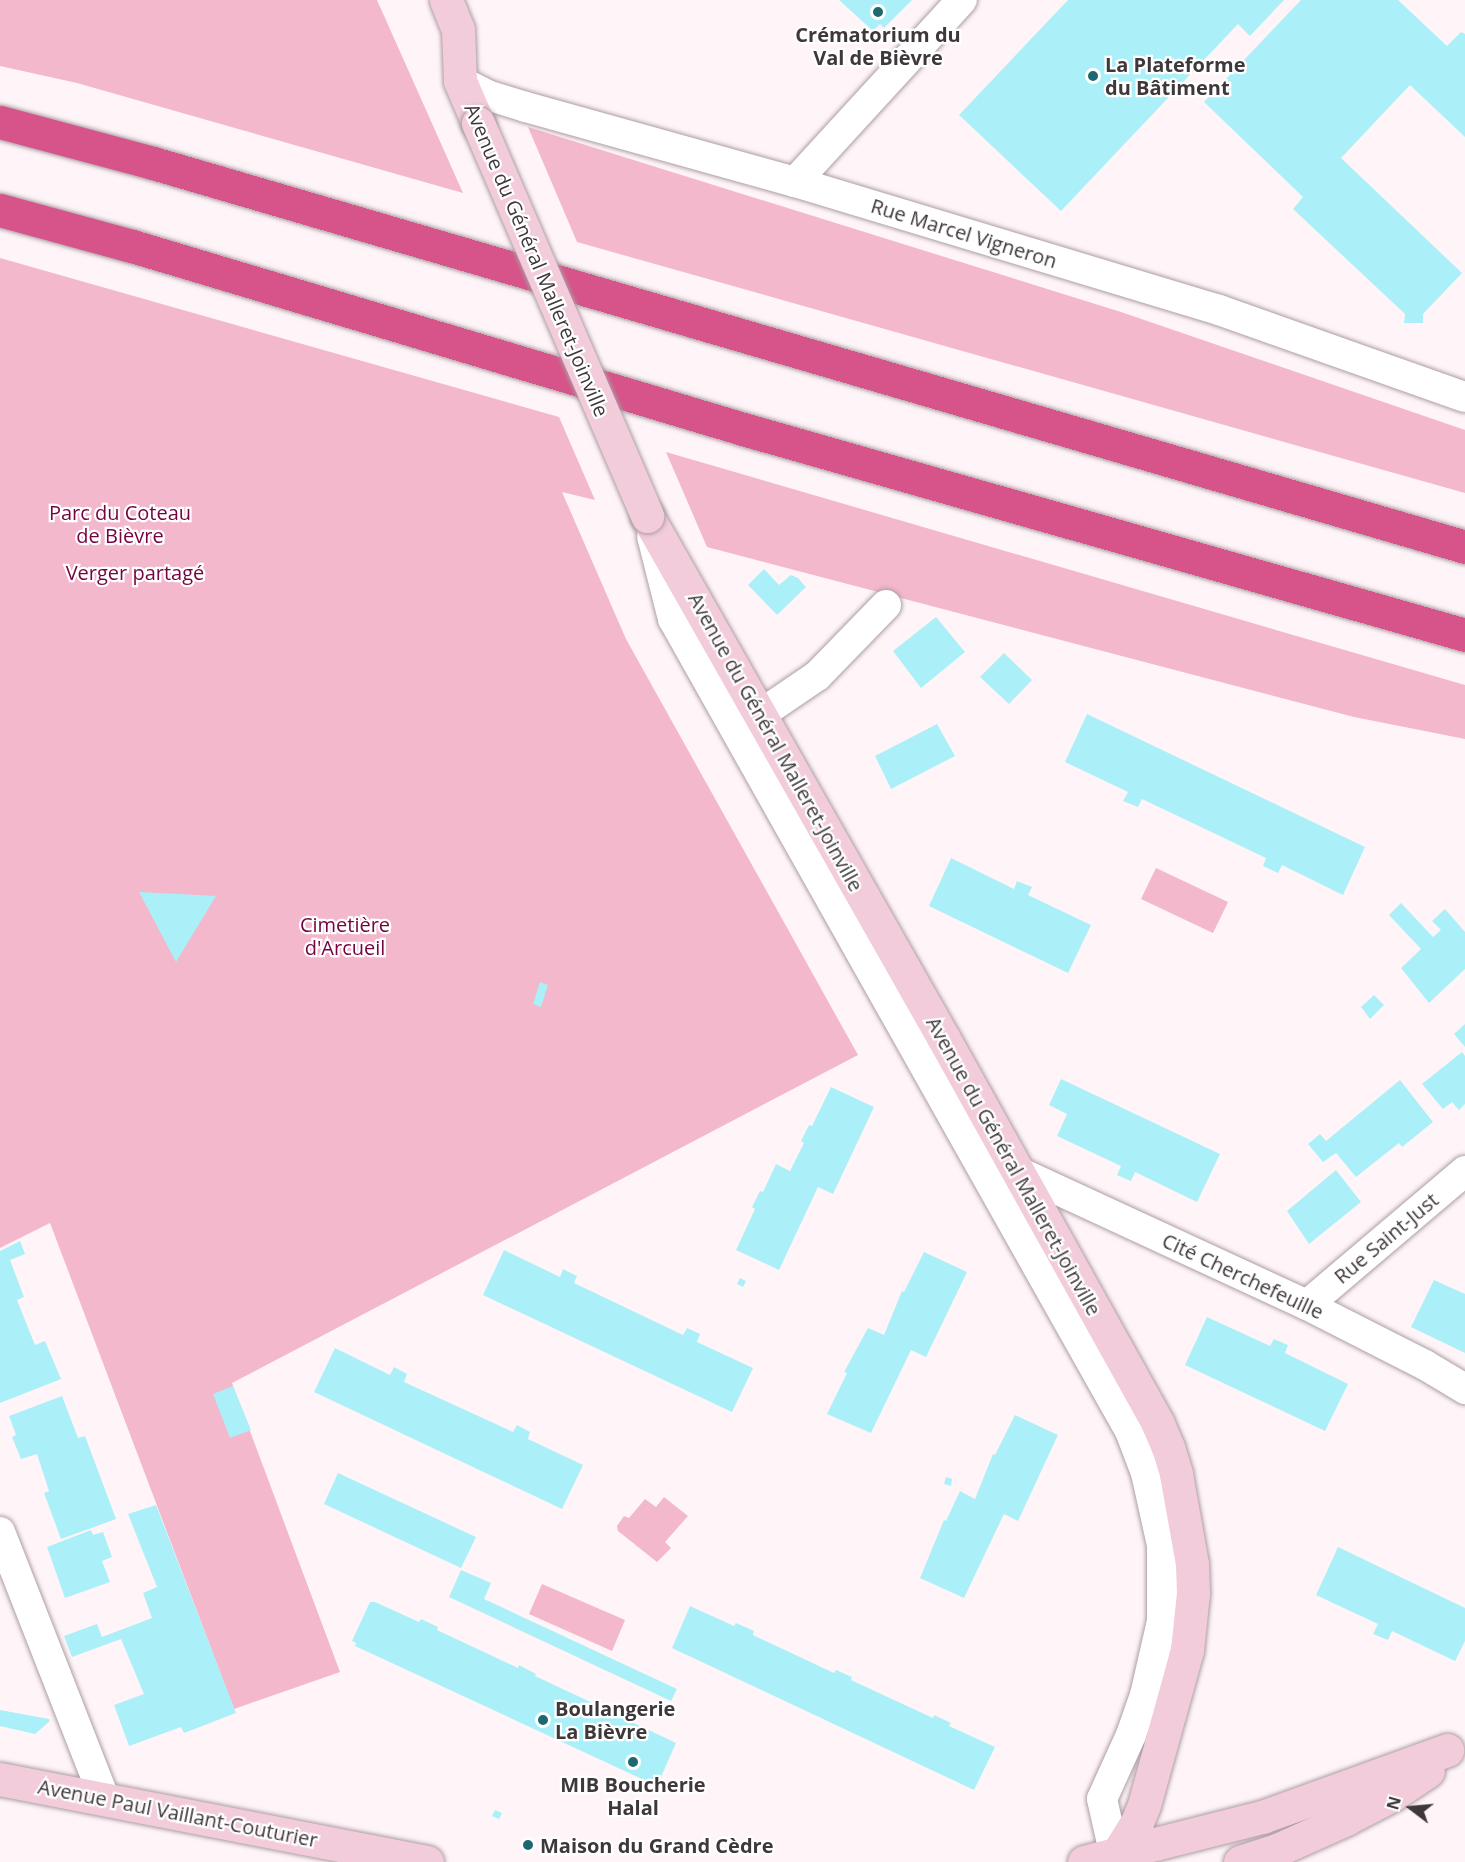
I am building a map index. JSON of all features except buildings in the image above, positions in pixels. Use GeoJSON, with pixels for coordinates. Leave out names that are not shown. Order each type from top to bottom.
{"type":"FeatureCollection","features":[{"type":"Feature","properties":{"kind":"highway"},"geometry":{"type":"LineString","coordinates":[[0,122],[153,163],[1465,547]]}},
{"type":"Feature","properties":{"kind":"highway"},"geometry":{"type":"LineString","coordinates":[[0,210],[132,246],[743,429],[992,498],[1465,635]]}},
{"type":"Feature","properties":{"kind":"main road","name":"Avenue du Général Malleret-Joinville"},"geometry":{"type":"LineString","coordinates":[[446,0],[458,29],[459,81],[648,516],[1158,1424],[1176,1474],[1187,1530],[1193,1593],[1182,1676],[1137,1822],[1114,1859]]}},
{"type":"Feature","properties":{"kind":"main road"},"geometry":{"type":"LineString","coordinates":[[1084,1862],[1114,1859],[1262,1817],[1456,1745]]}},
{"type":"Feature","properties":{"kind":"main road"},"geometry":{"type":"LineString","coordinates":[[1240,1862],[1287,1845],[1392,1795],[1422,1778],[1456,1745]]}},
{"type":"Feature","properties":{"kind":"main road","name":"Avenue Paul Vaillant-Couturier"},"geometry":{"type":"LineString","coordinates":[[0,1779],[427,1862]]}},
{"type":"Feature","properties":{"kind":"street"},"geometry":{"type":"LineString","coordinates":[[795,182],[962,0]]}},
{"type":"Feature","properties":{"kind":"street","name":"Rue Marcel Vigneron"},"geometry":{"type":"LineString","coordinates":[[459,81],[487,95],[526,107],[795,182],[1219,310],[1465,397]]}},
{"type":"Feature","properties":{"kind":"street","name":"Avenue du Général Malleret-Joinville"},"geometry":{"type":"LineString","coordinates":[[648,516],[673,619],[1130,1431],[1146,1473],[1162,1545],[1162,1621],[1145,1695],[1131,1735],[1102,1799],[1114,1859]]}},
{"type":"Feature","properties":{"kind":"street"},"geometry":{"type":"LineString","coordinates":[[761,714],[817,676],[886,604]]}},
{"type":"Feature","properties":{"kind":"street","name":"Cité Cherchefeuille"},"geometry":{"type":"LineString","coordinates":[[1017,1171],[1307,1305],[1425,1365],[1465,1389]]}},
{"type":"Feature","properties":{"kind":"street","name":"Rue Saint-Just"},"geometry":{"type":"LineString","coordinates":[[1307,1305],[1465,1171]]}},
{"type":"Feature","properties":{"kind":"street"},"geometry":{"type":"LineString","coordinates":[[0,1532],[104,1798]]}},
{"type":"Feature","properties":{"kind":"green space"},"geometry":{"type":"Polygon","coordinates":[[[0,0],[377,0],[463,193],[77,83],[0,66],[0,0]]]}},
{"type":"Feature","properties":{"kind":"green space"},"geometry":{"type":"Polygon","coordinates":[[[528,127],[1121,312],[1465,430],[1465,493],[577,242],[528,127]]]}},
{"type":"Feature","properties":{"kind":"green space","name":"Cimetière d'Arcueil"},"geometry":{"type":"Polygon","coordinates":[[[0,258],[559,417],[595,500],[562,492],[626,639],[858,1055],[232,1383],[340,1672],[234,1709],[50,1223],[0,1248],[0,258]]]}},
{"type":"Feature","properties":{"kind":"green space"},"geometry":{"type":"Polygon","coordinates":[[[666,452],[1465,685],[1465,739],[1354,717],[707,547],[666,452]]]}},
{"type":"Feature","properties":{"kind":"green space"},"geometry":{"type":"Polygon","coordinates":[[[1156,868],[1228,902],[1213,933],[1141,899],[1156,868]]]}},
{"type":"Feature","properties":{"kind":"green space"},"geometry":{"type":"Polygon","coordinates":[[[664,1497],[688,1516],[665,1542],[671,1548],[657,1562],[618,1531],[617,1526],[624,1516],[629,1518],[645,1499],[656,1507],[664,1497]]]}},
{"type":"Feature","properties":{"kind":"green space"},"geometry":{"type":"Polygon","coordinates":[[[542,1584],[625,1620],[612,1651],[529,1614],[542,1584]]]}},
{"type":"Feature","properties":{"kind":"place","name":"Crématorium du Val de Bièvre"},"geometry":{"type":"Point","coordinates":[878,12]}},
{"type":"Feature","properties":{"kind":"place","name":"La Plateforme du Bâtiment"},"geometry":{"type":"Point","coordinates":[1093,76]}},
{"type":"Feature","properties":{"kind":"place","name":"Boulangerie La Bièvre"},"geometry":{"type":"Point","coordinates":[543,1720]}},
{"type":"Feature","properties":{"kind":"place","name":"MIB Boucherie Halal"},"geometry":{"type":"Point","coordinates":[633,1762]}},
{"type":"Feature","properties":{"kind":"place","name":"Maison du Grand Cèdre"},"geometry":{"type":"Point","coordinates":[528,1845]}},
{"type":"Feature","properties":{"kind":"park label","name":"Parc du Coteau de Bièvre"},"geometry":{"type":"Point","coordinates":[120,524]}},
{"type":"Feature","properties":{"kind":"park label","name":"Verger partagé"},"geometry":{"type":"Point","coordinates":[135,572]}}]}
